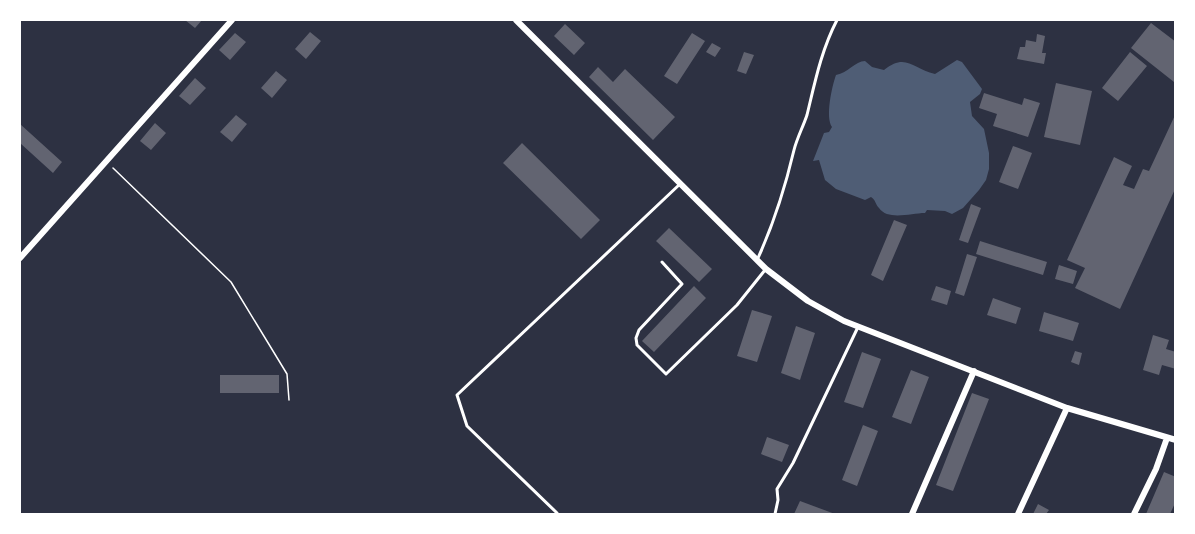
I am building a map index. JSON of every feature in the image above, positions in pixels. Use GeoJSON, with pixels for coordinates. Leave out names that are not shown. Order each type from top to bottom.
{"type":"FeatureCollection","features":[{"type":"Feature","properties":{"kind":"street"},"geometry":{"type":"LineString","coordinates":[[20,258],[232,20]]}},
{"type":"Feature","properties":{"kind":"street"},"geometry":{"type":"LineString","coordinates":[[516,20],[766,269],[808,301],[858,327],[1067,408],[1176,440]]}},
{"type":"Feature","properties":{"kind":"street"},"geometry":{"type":"LineString","coordinates":[[912,514],[974,371]]}},
{"type":"Feature","properties":{"kind":"street"},"geometry":{"type":"LineString","coordinates":[[1018,514],[1067,408]]}},
{"type":"Feature","properties":{"kind":"street"},"geometry":{"type":"LineString","coordinates":[[1134,514],[1156,470],[1167,438]]}},
{"type":"Feature","properties":{"kind":"lane"},"geometry":{"type":"LineString","coordinates":[[757,260],[772,227],[789,174],[794,148],[806,118],[819,60],[837,20]]}},
{"type":"Feature","properties":{"kind":"lane"},"geometry":{"type":"LineString","coordinates":[[556,514],[467,426],[457,395],[680,184]]}},
{"type":"Feature","properties":{"kind":"lane"},"geometry":{"type":"LineString","coordinates":[[662,262],[682,284],[639,330],[636,338],[637,345],[666,374],[737,305],[766,269]]}},
{"type":"Feature","properties":{"kind":"lane"},"geometry":{"type":"LineString","coordinates":[[775,514],[778,500],[777,489],[793,463],[858,327]]}},
{"type":"Feature","properties":{"kind":"path"},"geometry":{"type":"LineString","coordinates":[[106,161],[231,282],[287,374],[289,400]]}},
{"type":"Feature","properties":{"kind":"water"},"geometry":{"type":"Polygon","coordinates":[[[957,60],[962,62],[982,89],[980,94],[970,102],[972,116],[984,129],[989,153],[986,180],[963,208],[952,214],[945,211],[927,210],[925,213],[888,214],[879,208],[871,197],[865,200],[836,189],[825,180],[819,160],[813,161],[824,133],[829,132],[832,127],[829,109],[836,75],[865,61],[872,67],[884,70],[898,62],[910,63],[935,74],[957,60]]]}},
{"type":"Feature","properties":{"kind":"building"},"geometry":{"type":"Polygon","coordinates":[[[185,20],[202,20],[195,28],[185,20]]]}},
{"type":"Feature","properties":{"kind":"building"},"geometry":{"type":"Polygon","coordinates":[[[1151,23],[1176,42],[1176,80],[1174,82],[1131,48],[1151,23]]]}},
{"type":"Feature","properties":{"kind":"building"},"geometry":{"type":"Polygon","coordinates":[[[565,24],[585,43],[574,55],[554,36],[565,24]]]}},
{"type":"Feature","properties":{"kind":"building"},"geometry":{"type":"Polygon","coordinates":[[[310,32],[321,41],[306,59],[295,49],[310,32]]]}},
{"type":"Feature","properties":{"kind":"building"},"geometry":{"type":"Polygon","coordinates":[[[235,33],[246,42],[230,60],[219,50],[235,33]]]}},
{"type":"Feature","properties":{"kind":"building"},"geometry":{"type":"Polygon","coordinates":[[[692,33],[705,41],[677,84],[664,76],[692,33]]]}},
{"type":"Feature","properties":{"kind":"building"},"geometry":{"type":"Polygon","coordinates":[[[1037,34],[1045,36],[1042,53],[1046,53],[1044,64],[1017,59],[1020,47],[1025,47],[1026,40],[1036,42],[1037,34]]]}},
{"type":"Feature","properties":{"kind":"building"},"geometry":{"type":"Polygon","coordinates":[[[712,43],[721,48],[715,57],[706,52],[712,43]]]}},
{"type":"Feature","properties":{"kind":"building"},"geometry":{"type":"Polygon","coordinates":[[[744,52],[754,55],[746,74],[737,71],[744,52]]]}},
{"type":"Feature","properties":{"kind":"building"},"geometry":{"type":"Polygon","coordinates":[[[1130,52],[1147,66],[1118,101],[1102,88],[1130,52]]]}},
{"type":"Feature","properties":{"kind":"building"},"geometry":{"type":"Polygon","coordinates":[[[598,67],[613,82],[625,69],[675,117],[653,140],[589,77],[598,67]]]}},
{"type":"Feature","properties":{"kind":"building"},"geometry":{"type":"Polygon","coordinates":[[[276,71],[287,80],[272,98],[261,88],[276,71]]]}},
{"type":"Feature","properties":{"kind":"building"},"geometry":{"type":"Polygon","coordinates":[[[195,78],[206,88],[190,105],[179,96],[195,78]]]}},
{"type":"Feature","properties":{"kind":"building"},"geometry":{"type":"Polygon","coordinates":[[[1056,83],[1092,91],[1080,145],[1044,137],[1056,83]]]}},
{"type":"Feature","properties":{"kind":"building"},"geometry":{"type":"Polygon","coordinates":[[[984,93],[1022,105],[1024,98],[1040,103],[1028,137],[993,126],[997,114],[979,108],[984,93]]]}},
{"type":"Feature","properties":{"kind":"building"},"geometry":{"type":"Polygon","coordinates":[[[1176,113],[1176,187],[1120,309],[1075,288],[1085,268],[1067,260],[1114,157],[1132,166],[1123,185],[1134,189],[1143,169],[1149,171],[1176,113]]]}},
{"type":"Feature","properties":{"kind":"building"},"geometry":{"type":"Polygon","coordinates":[[[236,115],[247,124],[232,142],[220,132],[236,115]]]}},
{"type":"Feature","properties":{"kind":"building"},"geometry":{"type":"Polygon","coordinates":[[[155,123],[166,133],[151,150],[140,141],[155,123]]]}},
{"type":"Feature","properties":{"kind":"building"},"geometry":{"type":"Polygon","coordinates":[[[20,124],[62,162],[53,173],[20,143],[20,124]]]}},
{"type":"Feature","properties":{"kind":"building"},"geometry":{"type":"Polygon","coordinates":[[[522,143],[600,220],[581,239],[503,163],[522,143]]]}},
{"type":"Feature","properties":{"kind":"building"},"geometry":{"type":"Polygon","coordinates":[[[1013,146],[1032,153],[1018,189],[999,182],[1013,146]]]}},
{"type":"Feature","properties":{"kind":"building"},"geometry":{"type":"Polygon","coordinates":[[[971,204],[981,208],[968,243],[959,240],[971,204]]]}},
{"type":"Feature","properties":{"kind":"building"},"geometry":{"type":"Polygon","coordinates":[[[894,220],[907,225],[883,281],[871,275],[894,220]]]}},
{"type":"Feature","properties":{"kind":"building"},"geometry":{"type":"Polygon","coordinates":[[[669,228],[712,269],[699,282],[656,241],[669,228]]]}},
{"type":"Feature","properties":{"kind":"building"},"geometry":{"type":"Polygon","coordinates":[[[980,241],[1047,262],[1043,275],[976,254],[980,241]]]}},
{"type":"Feature","properties":{"kind":"building"},"geometry":{"type":"Polygon","coordinates":[[[967,254],[977,257],[964,296],[955,293],[967,254]]]}},
{"type":"Feature","properties":{"kind":"building"},"geometry":{"type":"Polygon","coordinates":[[[1059,265],[1077,271],[1073,284],[1055,279],[1059,265]]]}},
{"type":"Feature","properties":{"kind":"building"},"geometry":{"type":"Polygon","coordinates":[[[694,286],[706,298],[654,352],[642,341],[694,286]]]}},
{"type":"Feature","properties":{"kind":"building"},"geometry":{"type":"Polygon","coordinates":[[[936,286],[951,291],[947,305],[931,300],[936,286]]]}},
{"type":"Feature","properties":{"kind":"building"},"geometry":{"type":"Polygon","coordinates":[[[993,298],[1021,308],[1016,324],[987,315],[993,298]]]}},
{"type":"Feature","properties":{"kind":"building"},"geometry":{"type":"Polygon","coordinates":[[[752,310],[772,316],[757,362],[737,356],[752,310]]]}},
{"type":"Feature","properties":{"kind":"building"},"geometry":{"type":"Polygon","coordinates":[[[1044,312],[1079,323],[1073,341],[1039,331],[1044,312]]]}},
{"type":"Feature","properties":{"kind":"building"},"geometry":{"type":"Polygon","coordinates":[[[796,326],[815,333],[800,380],[781,373],[796,326]]]}},
{"type":"Feature","properties":{"kind":"building"},"geometry":{"type":"Polygon","coordinates":[[[1153,335],[1169,340],[1166,349],[1176,352],[1176,369],[1162,365],[1159,375],[1143,370],[1153,335]]]}},
{"type":"Feature","properties":{"kind":"building"},"geometry":{"type":"Polygon","coordinates":[[[1075,351],[1082,353],[1079,365],[1071,362],[1075,351]]]}},
{"type":"Feature","properties":{"kind":"building"},"geometry":{"type":"Polygon","coordinates":[[[862,352],[881,359],[863,408],[844,402],[862,352]]]}},
{"type":"Feature","properties":{"kind":"building"},"geometry":{"type":"Polygon","coordinates":[[[911,370],[929,377],[911,424],[892,417],[911,370]]]}},
{"type":"Feature","properties":{"kind":"building"},"geometry":{"type":"Polygon","coordinates":[[[220,375],[279,375],[279,393],[220,393],[220,375]]]}},
{"type":"Feature","properties":{"kind":"building"},"geometry":{"type":"Polygon","coordinates":[[[972,393],[989,399],[953,491],[936,485],[972,393]]]}},
{"type":"Feature","properties":{"kind":"building"},"geometry":{"type":"Polygon","coordinates":[[[863,425],[878,431],[857,486],[842,480],[863,425]]]}},
{"type":"Feature","properties":{"kind":"building"},"geometry":{"type":"Polygon","coordinates":[[[767,437],[789,445],[782,462],[761,454],[767,437]]]}},
{"type":"Feature","properties":{"kind":"building"},"geometry":{"type":"Polygon","coordinates":[[[1164,472],[1176,477],[1176,501],[1170,514],[1146,514],[1164,472]]]}},
{"type":"Feature","properties":{"kind":"building"},"geometry":{"type":"Polygon","coordinates":[[[800,501],[835,514],[794,514],[800,501]]]}},
{"type":"Feature","properties":{"kind":"building"},"geometry":{"type":"Polygon","coordinates":[[[1038,504],[1049,510],[1046,514],[1033,514],[1038,504]]]}}]}
